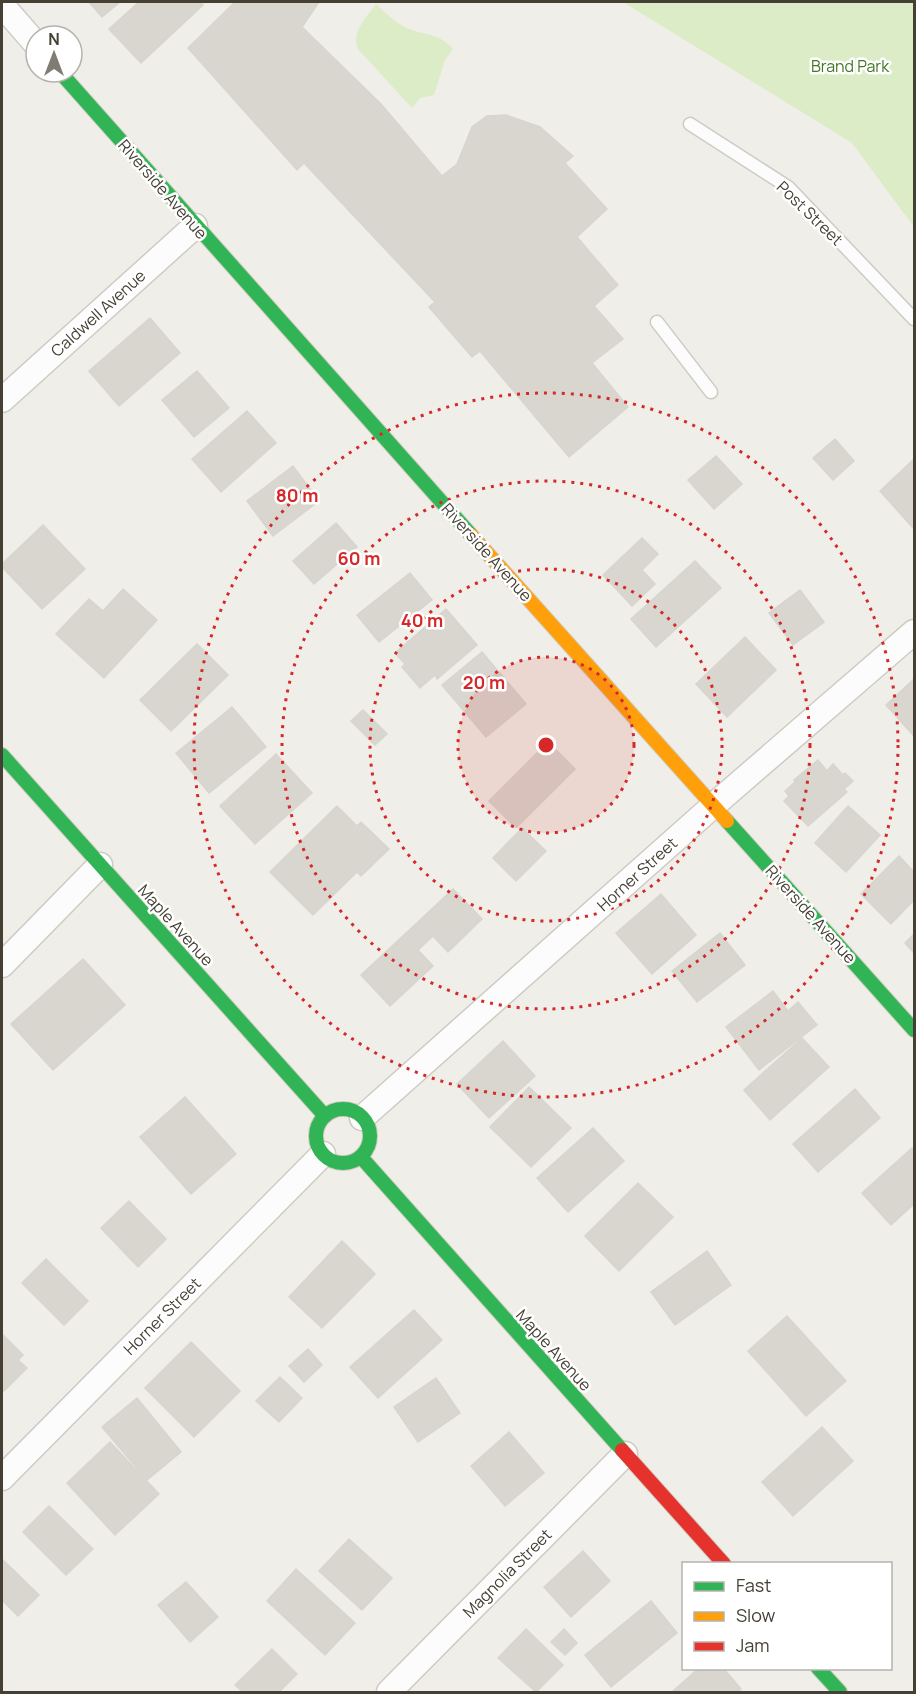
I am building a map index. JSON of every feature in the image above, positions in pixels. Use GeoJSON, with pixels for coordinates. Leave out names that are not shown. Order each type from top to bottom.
{"type":"FeatureCollection","features":[{"type":"Feature","properties":{"kind":"street"},"geometry":{"type":"LineString","coordinates":[[2,5],[24,30]]}},
{"type":"Feature","properties":{"kind":"street","name":"Riverside Avenue"},"geometry":{"type":"LineString","coordinates":[[71,84],[915,1030]]}},
{"type":"Feature","properties":{"kind":"street","name":"Caldwell Avenue"},"geometry":{"type":"LineString","coordinates":[[2,400],[195,226]]}},
{"type":"Feature","properties":{"kind":"street","name":"Horner Street"},"geometry":{"type":"LineString","coordinates":[[362,1118],[714,806],[915,632]]}},
{"type":"Feature","properties":{"kind":"street","name":"Maple Avenue"},"geometry":{"type":"LineString","coordinates":[[2,755],[325,1116]]}},
{"type":"Feature","properties":{"kind":"street"},"geometry":{"type":"LineString","coordinates":[[2,965],[100,865]]}},
{"type":"Feature","properties":{"kind":"street"},"geometry":{"type":"LineString","coordinates":[[344,1110],[351,1111],[362,1118],[369,1128],[370,1136],[369,1145],[361,1157],[345,1163],[323,1154],[316,1140],[318,1128],[325,1116],[331,1111],[344,1110]]}},
{"type":"Feature","properties":{"kind":"street","name":"Horner Street"},"geometry":{"type":"LineString","coordinates":[[2,1478],[323,1154]]}},
{"type":"Feature","properties":{"kind":"street","name":"Maple Avenue"},"geometry":{"type":"LineString","coordinates":[[361,1157],[723,1562]]}},
{"type":"Feature","properties":{"kind":"street","name":"Magnolia Street"},"geometry":{"type":"LineString","coordinates":[[389,1692],[625,1454]]}},
{"type":"Feature","properties":{"kind":"street"},"geometry":{"type":"LineString","coordinates":[[820,1670],[840,1692]]}},
{"type":"Feature","properties":{"kind":"lane","name":"Post Street"},"geometry":{"type":"LineString","coordinates":[[690,124],[788,187],[915,319]]}},
{"type":"Feature","properties":{"kind":"lane"},"geometry":{"type":"LineString","coordinates":[[657,322],[711,392]]}},
{"type":"Feature","properties":{"kind":"green space","name":"Brand Park"},"geometry":{"type":"Polygon","coordinates":[[[623,2],[914,2],[914,227],[852,143],[623,2]]]}},
{"type":"Feature","properties":{"kind":"green space"},"geometry":{"type":"Polygon","coordinates":[[[376,4],[403,26],[437,37],[453,49],[445,60],[434,95],[420,98],[412,108],[358,49],[356,37],[358,31],[376,4]]]}},
{"type":"Feature","properties":{"kind":"building"},"geometry":{"type":"Polygon","coordinates":[[[89,2],[120,2],[102,17],[89,2]]]}},
{"type":"Feature","properties":{"kind":"building"},"geometry":{"type":"Polygon","coordinates":[[[139,2],[200,2],[203,5],[141,63],[109,29],[139,2]]]}},
{"type":"Feature","properties":{"kind":"building"},"geometry":{"type":"Polygon","coordinates":[[[235,2],[319,2],[302,27],[381,104],[442,176],[457,164],[472,127],[487,116],[506,115],[540,127],[573,156],[565,163],[607,209],[577,237],[618,285],[594,306],[623,339],[592,363],[628,407],[569,457],[480,351],[472,357],[429,307],[435,302],[304,163],[297,170],[188,48],[235,2]]]}},
{"type":"Feature","properties":{"kind":"building"},"geometry":{"type":"Polygon","coordinates":[[[150,318],[180,353],[119,406],[89,371],[150,318]]]}},
{"type":"Feature","properties":{"kind":"building"},"geometry":{"type":"Polygon","coordinates":[[[197,371],[229,408],[194,437],[162,400],[197,371]]]}},
{"type":"Feature","properties":{"kind":"building"},"geometry":{"type":"Polygon","coordinates":[[[247,411],[276,443],[221,492],[192,459],[247,411]]]}},
{"type":"Feature","properties":{"kind":"building"},"geometry":{"type":"Polygon","coordinates":[[[835,439],[854,461],[833,480],[813,458],[835,439]]]}},
{"type":"Feature","properties":{"kind":"building"},"geometry":{"type":"Polygon","coordinates":[[[716,456],[742,484],[714,509],[688,480],[716,456]]]}},
{"type":"Feature","properties":{"kind":"building"},"geometry":{"type":"Polygon","coordinates":[[[914,459],[914,529],[880,491],[914,459]]]}},
{"type":"Feature","properties":{"kind":"building"},"geometry":{"type":"Polygon","coordinates":[[[293,466],[319,501],[273,536],[247,501],[293,466]]]}},
{"type":"Feature","properties":{"kind":"building"},"geometry":{"type":"Polygon","coordinates":[[[336,523],[357,547],[314,584],[293,561],[336,523]]]}},
{"type":"Feature","properties":{"kind":"building"},"geometry":{"type":"Polygon","coordinates":[[[43,525],[85,569],[42,609],[2,567],[2,564],[43,525]]]}},
{"type":"Feature","properties":{"kind":"building"},"geometry":{"type":"Polygon","coordinates":[[[642,538],[658,554],[642,570],[655,584],[632,606],[603,575],[642,538]]]}},
{"type":"Feature","properties":{"kind":"building"},"geometry":{"type":"Polygon","coordinates":[[[695,561],[721,588],[656,647],[631,619],[695,561]]]}},
{"type":"Feature","properties":{"kind":"building"},"geometry":{"type":"Polygon","coordinates":[[[410,573],[432,600],[379,642],[357,615],[410,573]]]}},
{"type":"Feature","properties":{"kind":"building"},"geometry":{"type":"Polygon","coordinates":[[[123,589],[157,620],[104,678],[56,634],[89,599],[103,611],[123,589]]]}},
{"type":"Feature","properties":{"kind":"building"},"geometry":{"type":"Polygon","coordinates":[[[800,590],[824,622],[793,645],[769,613],[800,590]]]}},
{"type":"Feature","properties":{"kind":"building"},"geometry":{"type":"Polygon","coordinates":[[[446,609],[477,645],[437,679],[435,675],[420,688],[402,667],[405,664],[395,653],[446,609]]]}},
{"type":"Feature","properties":{"kind":"building"},"geometry":{"type":"Polygon","coordinates":[[[745,637],[776,670],[727,717],[696,684],[745,637]]]}},
{"type":"Feature","properties":{"kind":"building"},"geometry":{"type":"Polygon","coordinates":[[[197,644],[228,675],[171,731],[140,700],[197,644]]]}},
{"type":"Feature","properties":{"kind":"building"},"geometry":{"type":"Polygon","coordinates":[[[482,652],[526,704],[486,737],[442,685],[482,652]]]}},
{"type":"Feature","properties":{"kind":"building"},"geometry":{"type":"Polygon","coordinates":[[[914,679],[914,736],[886,705],[914,679]]]}},
{"type":"Feature","properties":{"kind":"building"},"geometry":{"type":"Polygon","coordinates":[[[232,707],[266,747],[209,793],[176,753],[232,707]]]}},
{"type":"Feature","properties":{"kind":"building"},"geometry":{"type":"Polygon","coordinates":[[[363,710],[387,734],[375,745],[351,721],[363,710]]]}},
{"type":"Feature","properties":{"kind":"building"},"geometry":{"type":"Polygon","coordinates":[[[548,742],[575,769],[516,828],[489,801],[548,742]]]}},
{"type":"Feature","properties":{"kind":"building"},"geometry":{"type":"Polygon","coordinates":[[[276,754],[312,793],[255,844],[220,806],[276,754]]]}},
{"type":"Feature","properties":{"kind":"building"},"geometry":{"type":"Polygon","coordinates":[[[818,760],[827,771],[833,764],[843,775],[845,773],[853,781],[844,789],[847,792],[808,826],[784,801],[789,796],[785,791],[795,782],[794,780],[818,760]]]}},
{"type":"Feature","properties":{"kind":"building"},"geometry":{"type":"Polygon","coordinates":[[[337,806],[357,826],[361,822],[389,849],[361,876],[357,872],[313,915],[270,872],[337,806]]]}},
{"type":"Feature","properties":{"kind":"building"},"geometry":{"type":"Polygon","coordinates":[[[848,806],[880,835],[846,872],[815,843],[848,806]]]}},
{"type":"Feature","properties":{"kind":"building"},"geometry":{"type":"Polygon","coordinates":[[[522,828],[546,851],[516,881],[493,858],[522,828]]]}},
{"type":"Feature","properties":{"kind":"building"},"geometry":{"type":"Polygon","coordinates":[[[899,856],[914,872],[914,900],[891,924],[861,894],[899,856]]]}},
{"type":"Feature","properties":{"kind":"building"},"geometry":{"type":"Polygon","coordinates":[[[453,889],[482,919],[448,952],[419,921],[453,889]]]}},
{"type":"Feature","properties":{"kind":"building"},"geometry":{"type":"Polygon","coordinates":[[[661,894],[696,935],[652,974],[616,933],[661,894]]]}},
{"type":"Feature","properties":{"kind":"building"},"geometry":{"type":"Polygon","coordinates":[[[419,921],[433,936],[418,950],[433,966],[390,1006],[361,975],[419,921]]]}},
{"type":"Feature","properties":{"kind":"building"},"geometry":{"type":"Polygon","coordinates":[[[720,933],[745,965],[697,1002],[672,971],[720,933]]]}},
{"type":"Feature","properties":{"kind":"building"},"geometry":{"type":"Polygon","coordinates":[[[914,934],[914,953],[905,943],[914,934]]]}},
{"type":"Feature","properties":{"kind":"building"},"geometry":{"type":"Polygon","coordinates":[[[83,959],[125,1005],[53,1070],[11,1024],[83,959]]]}},
{"type":"Feature","properties":{"kind":"building"},"geometry":{"type":"Polygon","coordinates":[[[773,991],[788,1011],[798,1002],[817,1025],[759,1070],[726,1027],[773,991]]]}},
{"type":"Feature","properties":{"kind":"building"},"geometry":{"type":"Polygon","coordinates":[[[802,1038],[829,1067],[770,1120],[744,1090],[802,1038]]]}},
{"type":"Feature","properties":{"kind":"building"},"geometry":{"type":"Polygon","coordinates":[[[503,1041],[535,1076],[489,1118],[457,1084],[503,1041]]]}},
{"type":"Feature","properties":{"kind":"building"},"geometry":{"type":"Polygon","coordinates":[[[529,1087],[571,1128],[531,1167],[490,1127],[529,1087]]]}},
{"type":"Feature","properties":{"kind":"building"},"geometry":{"type":"Polygon","coordinates":[[[855,1089],[880,1118],[818,1172],[793,1144],[855,1089]]]}},
{"type":"Feature","properties":{"kind":"building"},"geometry":{"type":"Polygon","coordinates":[[[185,1097],[236,1154],[191,1194],[140,1137],[185,1097]]]}},
{"type":"Feature","properties":{"kind":"building"},"geometry":{"type":"Polygon","coordinates":[[[593,1128],[624,1161],[568,1212],[537,1178],[593,1128]]]}},
{"type":"Feature","properties":{"kind":"building"},"geometry":{"type":"Polygon","coordinates":[[[912,1148],[914,1150],[914,1204],[891,1225],[862,1193],[912,1148]]]}},
{"type":"Feature","properties":{"kind":"building"},"geometry":{"type":"Polygon","coordinates":[[[638,1183],[673,1217],[619,1271],[585,1236],[638,1183]]]}},
{"type":"Feature","properties":{"kind":"building"},"geometry":{"type":"Polygon","coordinates":[[[129,1201],[166,1239],[138,1267],[101,1228],[129,1201]]]}},
{"type":"Feature","properties":{"kind":"building"},"geometry":{"type":"Polygon","coordinates":[[[342,1241],[375,1274],[322,1328],[289,1297],[342,1241]]]}},
{"type":"Feature","properties":{"kind":"building"},"geometry":{"type":"Polygon","coordinates":[[[707,1251],[731,1285],[675,1325],[651,1292],[707,1251]]]}},
{"type":"Feature","properties":{"kind":"building"},"geometry":{"type":"Polygon","coordinates":[[[46,1259],[88,1301],[64,1325],[22,1283],[46,1259]]]}},
{"type":"Feature","properties":{"kind":"building"},"geometry":{"type":"Polygon","coordinates":[[[414,1310],[442,1340],[378,1398],[350,1367],[414,1310]]]}},
{"type":"Feature","properties":{"kind":"building"},"geometry":{"type":"Polygon","coordinates":[[[787,1316],[846,1381],[806,1416],[748,1351],[787,1316]]]}},
{"type":"Feature","properties":{"kind":"building"},"geometry":{"type":"Polygon","coordinates":[[[2,1334],[23,1355],[18,1360],[27,1368],[4,1391],[2,1389],[2,1334]]]}},
{"type":"Feature","properties":{"kind":"building"},"geometry":{"type":"Polygon","coordinates":[[[191,1342],[240,1391],[194,1437],[145,1388],[191,1342]]]}},
{"type":"Feature","properties":{"kind":"building"},"geometry":{"type":"Polygon","coordinates":[[[308,1349],[322,1365],[304,1382],[289,1366],[308,1349]]]}},
{"type":"Feature","properties":{"kind":"building"},"geometry":{"type":"Polygon","coordinates":[[[280,1377],[302,1398],[279,1422],[256,1401],[280,1377]]]}},
{"type":"Feature","properties":{"kind":"building"},"geometry":{"type":"Polygon","coordinates":[[[436,1378],[460,1413],[418,1442],[394,1407],[436,1378]]]}},
{"type":"Feature","properties":{"kind":"building"},"geometry":{"type":"Polygon","coordinates":[[[137,1398],[181,1452],[147,1480],[102,1427],[137,1398]]]}},
{"type":"Feature","properties":{"kind":"building"},"geometry":{"type":"Polygon","coordinates":[[[822,1427],[853,1461],[793,1516],[762,1482],[822,1427]]]}},
{"type":"Feature","properties":{"kind":"building"},"geometry":{"type":"Polygon","coordinates":[[[509,1432],[544,1473],[505,1506],[471,1466],[509,1432]]]}},
{"type":"Feature","properties":{"kind":"building"},"geometry":{"type":"Polygon","coordinates":[[[110,1442],[159,1494],[115,1535],[67,1483],[110,1442]]]}},
{"type":"Feature","properties":{"kind":"building"},"geometry":{"type":"Polygon","coordinates":[[[49,1506],[93,1549],[66,1575],[23,1532],[49,1506]]]}},
{"type":"Feature","properties":{"kind":"building"},"geometry":{"type":"Polygon","coordinates":[[[349,1539],[392,1578],[362,1610],[319,1571],[349,1539]]]}},
{"type":"Feature","properties":{"kind":"building"},"geometry":{"type":"Polygon","coordinates":[[[583,1551],[610,1581],[571,1617],[544,1587],[583,1551]]]}},
{"type":"Feature","properties":{"kind":"building"},"geometry":{"type":"Polygon","coordinates":[[[2,1559],[39,1595],[18,1616],[2,1600],[2,1559]]]}},
{"type":"Feature","properties":{"kind":"building"},"geometry":{"type":"Polygon","coordinates":[[[296,1569],[355,1623],[325,1655],[267,1601],[296,1569]]]}},
{"type":"Feature","properties":{"kind":"building"},"geometry":{"type":"Polygon","coordinates":[[[186,1582],[218,1617],[190,1642],[158,1605],[186,1582]]]}},
{"type":"Feature","properties":{"kind":"building"},"geometry":{"type":"Polygon","coordinates":[[[651,1601],[677,1633],[611,1687],[585,1655],[651,1601]]]}},
{"type":"Feature","properties":{"kind":"building"},"geometry":{"type":"Polygon","coordinates":[[[526,1629],[563,1665],[536,1692],[498,1658],[526,1629]]]}},
{"type":"Feature","properties":{"kind":"building"},"geometry":{"type":"Polygon","coordinates":[[[564,1629],[577,1643],[565,1655],[551,1642],[564,1629]]]}},
{"type":"Feature","properties":{"kind":"building"},"geometry":{"type":"Polygon","coordinates":[[[272,1649],[297,1674],[279,1692],[243,1692],[235,1685],[272,1649]]]}},
{"type":"Feature","properties":{"kind":"building"},"geometry":{"type":"Polygon","coordinates":[[[697,1670],[725,1670],[741,1689],[737,1692],[672,1692],[697,1670]]]}},
{"type":"Feature","properties":{"kind":"traffic: fast"},"geometry":{"type":"LineString","coordinates":[[71,84],[471,535]]}},
{"type":"Feature","properties":{"kind":"traffic: fast"},"geometry":{"type":"LineString","coordinates":[[2,755],[325,1116]]}},
{"type":"Feature","properties":{"kind":"traffic: fast"},"geometry":{"type":"LineString","coordinates":[[727,821],[914,1030]]}},
{"type":"Feature","properties":{"kind":"traffic: fast"},"geometry":{"type":"LineString","coordinates":[[343,1109],[353,1111],[362,1117],[368,1126],[370,1136],[368,1146],[362,1155],[353,1161],[343,1163],[333,1161],[324,1155],[318,1146],[316,1136],[318,1126],[324,1117],[333,1111],[343,1109]]}},
{"type":"Feature","properties":{"kind":"traffic: fast"},"geometry":{"type":"LineString","coordinates":[[361,1157],[622,1450]]}},
{"type":"Feature","properties":{"kind":"traffic: fast"},"geometry":{"type":"LineString","coordinates":[[820,1670],[840,1692]]}},
{"type":"Feature","properties":{"kind":"traffic: slow"},"geometry":{"type":"LineString","coordinates":[[471,535],[727,821]]}},
{"type":"Feature","properties":{"kind":"traffic: jam"},"geometry":{"type":"LineString","coordinates":[[622,1450],[722,1562]]}}]}
